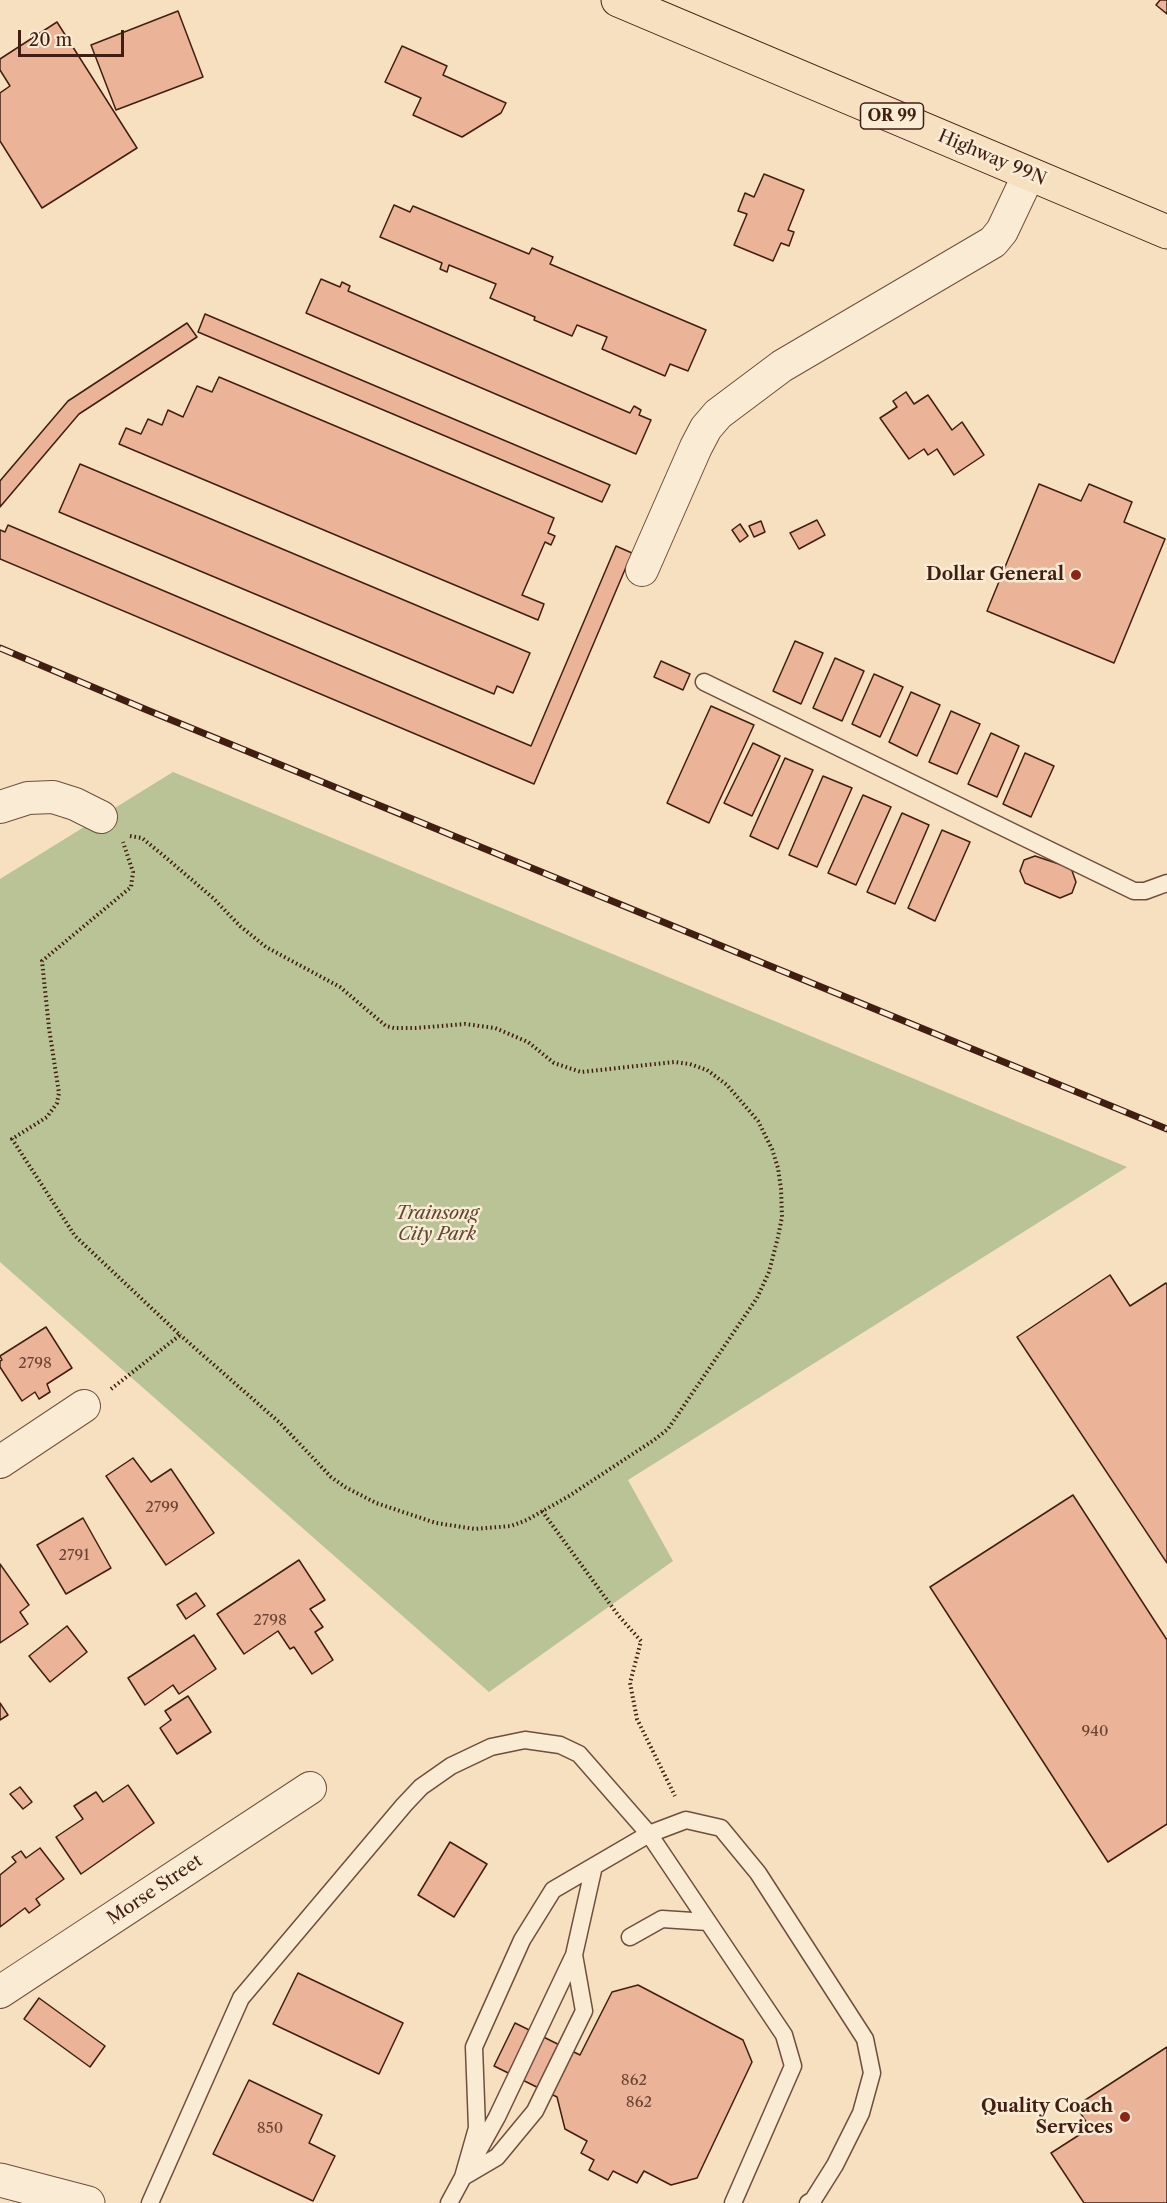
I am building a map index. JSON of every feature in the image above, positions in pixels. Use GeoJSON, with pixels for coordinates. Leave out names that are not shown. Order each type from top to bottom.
{"type":"FeatureCollection","features":[{"type":"Feature","properties":{"kind":"main road","name":"Highway 99N"},"geometry":{"type":"LineString","coordinates":[[618,0],[1167,232]]}},
{"type":"Feature","properties":{"kind":"street"},"geometry":{"type":"LineString","coordinates":[[642,570],[696,447],[706,428],[718,414],[782,366],[993,242],[1002,231],[1029,174]]}},
{"type":"Feature","properties":{"kind":"street"},"geometry":{"type":"LineString","coordinates":[[0,807],[28,798],[53,797],[75,804],[101,817]]}},
{"type":"Feature","properties":{"kind":"street"},"geometry":{"type":"LineString","coordinates":[[0,1462],[84,1406]]}},
{"type":"Feature","properties":{"kind":"street","name":"Morse Street"},"geometry":{"type":"LineString","coordinates":[[0,1992],[310,1788]]}},
{"type":"Feature","properties":{"kind":"street"},"geometry":{"type":"LineString","coordinates":[[0,2180],[88,2203]]}},
{"type":"Feature","properties":{"kind":"lane"},"geometry":{"type":"LineString","coordinates":[[704,682],[1134,891],[1145,891],[1167,883]]}},
{"type":"Feature","properties":{"kind":"lane"},"geometry":{"type":"LineString","coordinates":[[150,2203],[241,1998],[404,1804],[422,1786],[451,1766],[491,1747],[525,1740],[560,1745],[579,1754],[649,1834],[784,2035],[793,2066],[734,2203]]}},
{"type":"Feature","properties":{"kind":"lane"},"geometry":{"type":"LineString","coordinates":[[463,2177],[477,2128],[474,2047],[522,1940],[553,1890],[649,1834],[686,1820],[721,1828],[758,1873],[865,2039],[872,2073],[861,2113],[835,2165],[813,2200],[808,2203]]}},
{"type":"Feature","properties":{"kind":"lane"},"geometry":{"type":"LineString","coordinates":[[449,2203],[497,2117],[574,1955],[594,1866]]}},
{"type":"Feature","properties":{"kind":"lane"},"geometry":{"type":"LineString","coordinates":[[630,1937],[662,1919],[708,1922]]}},
{"type":"Feature","properties":{"kind":"lane"},"geometry":{"type":"LineString","coordinates":[[463,2177],[497,2157],[536,2111],[584,2011],[574,1955]]}},
{"type":"Feature","properties":{"kind":"path"},"geometry":{"type":"LineString","coordinates":[[120,836],[142,838],[213,898],[240,926],[266,947],[340,987],[386,1026],[416,1028],[465,1024],[495,1028],[528,1042],[554,1064],[581,1072],[674,1062],[690,1064],[707,1070],[728,1085],[758,1121],[772,1149],[778,1168],[782,1217],[769,1272],[757,1298],[725,1348],[668,1428],[654,1440],[542,1511],[511,1526],[475,1529],[436,1523],[376,1503],[345,1487],[331,1476],[280,1423],[180,1335],[75,1236],[12,1139],[47,1117],[57,1103],[59,1093],[42,961],[131,887],[133,872],[120,836]]}},
{"type":"Feature","properties":{"kind":"path"},"geometry":{"type":"LineString","coordinates":[[84,1406],[108,1391],[180,1335]]}},
{"type":"Feature","properties":{"kind":"path"},"geometry":{"type":"LineString","coordinates":[[542,1511],[618,1615],[641,1641],[630,1683],[637,1719],[686,1820]]}},
{"type":"Feature","properties":{"kind":"green space","name":"Trainsong City Park"},"geometry":{"type":"Polygon","coordinates":[[[173,772],[1127,1167],[628,1480],[673,1561],[489,1692],[0,1262],[0,879],[173,772]]]}},
{"type":"Feature","properties":{"kind":"building"},"geometry":{"type":"Polygon","coordinates":[[[1160,0],[1167,0],[1167,14],[1156,5],[1160,0]]]}},
{"type":"Feature","properties":{"kind":"building"},"geometry":{"type":"Polygon","coordinates":[[[178,11],[203,77],[116,110],[91,45],[178,11]]]}},
{"type":"Feature","properties":{"kind":"building"},"geometry":{"type":"Polygon","coordinates":[[[57,22],[137,148],[42,208],[0,141],[0,93],[10,86],[0,70],[0,59],[57,22]]]}},
{"type":"Feature","properties":{"kind":"building"},"geometry":{"type":"Polygon","coordinates":[[[402,46],[447,66],[443,75],[506,103],[501,113],[462,137],[413,115],[421,98],[385,82],[402,46]]]}},
{"type":"Feature","properties":{"kind":"building"},"geometry":{"type":"Polygon","coordinates":[[[764,174],[804,190],[788,230],[794,232],[789,246],[781,243],[773,261],[734,245],[747,214],[738,211],[745,193],[754,197],[764,174]]]}},
{"type":"Feature","properties":{"kind":"building"},"geometry":{"type":"Polygon","coordinates":[[[394,205],[410,212],[413,206],[529,254],[532,248],[553,257],[550,264],[706,330],[688,371],[670,364],[665,376],[602,349],[607,337],[577,325],[572,336],[534,320],[535,317],[490,298],[496,284],[449,265],[447,272],[440,269],[442,263],[380,237],[394,205]]]}},
{"type":"Feature","properties":{"kind":"building"},"geometry":{"type":"Polygon","coordinates":[[[321,279],[340,287],[342,282],[350,286],[348,291],[630,413],[634,406],[641,410],[639,415],[651,420],[636,454],[306,313],[321,279]]]}},
{"type":"Feature","properties":{"kind":"building"},"geometry":{"type":"Polygon","coordinates":[[[205,314],[610,485],[602,502],[198,332],[205,314]]]}},
{"type":"Feature","properties":{"kind":"building"},"geometry":{"type":"Polygon","coordinates":[[[187,323],[197,337],[79,414],[0,507],[0,481],[68,401],[187,323]]]}},
{"type":"Feature","properties":{"kind":"building"},"geometry":{"type":"Polygon","coordinates":[[[219,377],[554,518],[548,533],[555,536],[551,545],[545,542],[522,595],[544,604],[538,620],[119,444],[126,428],[141,434],[148,419],[162,425],[168,410],[183,417],[197,386],[212,392],[219,377]]]}},
{"type":"Feature","properties":{"kind":"building"},"geometry":{"type":"Polygon","coordinates":[[[906,392],[914,404],[928,395],[952,430],[962,422],[984,455],[954,475],[937,449],[928,455],[924,449],[909,459],[880,418],[897,407],[893,401],[906,392]]]}},
{"type":"Feature","properties":{"kind":"building"},"geometry":{"type":"Polygon","coordinates":[[[80,464],[530,653],[513,693],[497,686],[494,694],[59,512],[80,464]]]}},
{"type":"Feature","properties":{"kind":"building","name":"Dollar General"},"geometry":{"type":"Polygon","coordinates":[[[1039,484],[1081,501],[1089,484],[1132,502],[1124,522],[1165,539],[1114,663],[987,611],[1039,484]]]}},
{"type":"Feature","properties":{"kind":"building"},"geometry":{"type":"Polygon","coordinates":[[[817,520],[825,535],[799,549],[790,533],[817,520]]]}},
{"type":"Feature","properties":{"kind":"building"},"geometry":{"type":"Polygon","coordinates":[[[761,521],[765,532],[754,537],[749,526],[761,521]]]}},
{"type":"Feature","properties":{"kind":"building"},"geometry":{"type":"Polygon","coordinates":[[[740,524],[748,536],[740,542],[732,530],[740,524]]]}},
{"type":"Feature","properties":{"kind":"building"},"geometry":{"type":"Polygon","coordinates":[[[8,525],[531,746],[616,546],[632,553],[534,784],[0,559],[0,530],[5,532],[8,525]]]}},
{"type":"Feature","properties":{"kind":"building"},"geometry":{"type":"Polygon","coordinates":[[[795,641],[823,653],[801,704],[773,691],[795,641]]]}},
{"type":"Feature","properties":{"kind":"building"},"geometry":{"type":"Polygon","coordinates":[[[835,658],[864,671],[842,721],[813,708],[835,658]]]}},
{"type":"Feature","properties":{"kind":"building"},"geometry":{"type":"Polygon","coordinates":[[[661,661],[690,674],[683,690],[654,677],[661,661]]]}},
{"type":"Feature","properties":{"kind":"building"},"geometry":{"type":"Polygon","coordinates":[[[874,674],[903,687],[880,737],[852,724],[874,674]]]}},
{"type":"Feature","properties":{"kind":"building"},"geometry":{"type":"Polygon","coordinates":[[[911,692],[940,705],[917,756],[889,742],[911,692]]]}},
{"type":"Feature","properties":{"kind":"building"},"geometry":{"type":"Polygon","coordinates":[[[711,706],[754,725],[709,823],[667,803],[711,706]]]}},
{"type":"Feature","properties":{"kind":"building"},"geometry":{"type":"Polygon","coordinates":[[[951,711],[980,724],[957,774],[929,762],[951,711]]]}},
{"type":"Feature","properties":{"kind":"building"},"geometry":{"type":"Polygon","coordinates":[[[991,733],[1019,746],[997,797],[968,784],[991,733]]]}},
{"type":"Feature","properties":{"kind":"building"},"geometry":{"type":"Polygon","coordinates":[[[753,743],[780,756],[752,816],[724,803],[753,743]]]}},
{"type":"Feature","properties":{"kind":"building"},"geometry":{"type":"Polygon","coordinates":[[[1025,753],[1054,766],[1031,817],[1003,804],[1025,753]]]}},
{"type":"Feature","properties":{"kind":"building"},"geometry":{"type":"Polygon","coordinates":[[[785,758],[813,770],[778,849],[750,836],[785,758]]]}},
{"type":"Feature","properties":{"kind":"building"},"geometry":{"type":"Polygon","coordinates":[[[823,776],[852,788],[817,867],[789,855],[823,776]]]}},
{"type":"Feature","properties":{"kind":"building"},"geometry":{"type":"Polygon","coordinates":[[[863,795],[891,807],[856,885],[828,873],[863,795]]]}},
{"type":"Feature","properties":{"kind":"building"},"geometry":{"type":"Polygon","coordinates":[[[902,813],[929,825],[895,904],[867,892],[902,813]]]}},
{"type":"Feature","properties":{"kind":"building"},"geometry":{"type":"Polygon","coordinates":[[[942,830],[970,842],[935,921],[908,908],[942,830]]]}},
{"type":"Feature","properties":{"kind":"building"},"geometry":{"type":"Polygon","coordinates":[[[1035,856],[1071,868],[1076,882],[1072,893],[1060,898],[1025,883],[1020,871],[1024,860],[1035,856]]]}},
{"type":"Feature","properties":{"kind":"building"},"geometry":{"type":"Polygon","coordinates":[[[1110,1275],[1130,1306],[1166,1283],[1167,1285],[1167,1563],[1017,1337],[1110,1275]]]}},
{"type":"Feature","properties":{"kind":"building"},"geometry":{"type":"Polygon","coordinates":[[[46,1327],[72,1368],[47,1384],[50,1392],[39,1399],[35,1392],[22,1401],[0,1367],[2,1360],[0,1356],[46,1327]]]}},
{"type":"Feature","properties":{"kind":"building"},"geometry":{"type":"Polygon","coordinates":[[[133,1458],[151,1482],[171,1469],[214,1533],[166,1565],[106,1476],[133,1458]]]}},
{"type":"Feature","properties":{"kind":"building"},"geometry":{"type":"Polygon","coordinates":[[[1073,1495],[1167,1640],[1167,1824],[1108,1862],[930,1587],[1073,1495]]]}},
{"type":"Feature","properties":{"kind":"building"},"geometry":{"type":"Polygon","coordinates":[[[83,1518],[111,1568],[66,1594],[37,1545],[83,1518]]]}},
{"type":"Feature","properties":{"kind":"building"},"geometry":{"type":"Polygon","coordinates":[[[299,1560],[325,1600],[310,1609],[323,1627],[315,1632],[333,1660],[312,1674],[294,1647],[290,1649],[278,1631],[244,1654],[217,1614],[299,1560]]]}},
{"type":"Feature","properties":{"kind":"building"},"geometry":{"type":"Polygon","coordinates":[[[0,1564],[29,1605],[20,1612],[28,1624],[0,1643],[0,1564]]]}},
{"type":"Feature","properties":{"kind":"building"},"geometry":{"type":"Polygon","coordinates":[[[196,1593],[205,1606],[186,1619],[177,1605],[196,1593]]]}},
{"type":"Feature","properties":{"kind":"building"},"geometry":{"type":"Polygon","coordinates":[[[67,1626],[87,1652],[50,1682],[29,1656],[67,1626]]]}},
{"type":"Feature","properties":{"kind":"building"},"geometry":{"type":"Polygon","coordinates":[[[194,1635],[216,1669],[179,1694],[173,1685],[145,1705],[128,1678],[194,1635]]]}},
{"type":"Feature","properties":{"kind":"building"},"geometry":{"type":"Polygon","coordinates":[[[188,1696],[211,1732],[177,1754],[160,1728],[171,1720],[165,1711],[188,1696]]]}},
{"type":"Feature","properties":{"kind":"building"},"geometry":{"type":"Polygon","coordinates":[[[0,1703],[8,1715],[0,1720],[0,1703]]]}},
{"type":"Feature","properties":{"kind":"building"},"geometry":{"type":"Polygon","coordinates":[[[128,1785],[154,1823],[81,1874],[56,1837],[83,1819],[74,1806],[96,1792],[103,1802],[128,1785]]]}},
{"type":"Feature","properties":{"kind":"building"},"geometry":{"type":"Polygon","coordinates":[[[20,1787],[32,1802],[23,1809],[10,1794],[20,1787]]]}},
{"type":"Feature","properties":{"kind":"building"},"geometry":{"type":"Polygon","coordinates":[[[450,1842],[487,1864],[454,1917],[418,1895],[450,1842]]]}},
{"type":"Feature","properties":{"kind":"building"},"geometry":{"type":"Polygon","coordinates":[[[40,1848],[64,1879],[36,1899],[40,1905],[29,1913],[25,1908],[0,1927],[0,1875],[16,1862],[12,1857],[21,1851],[26,1858],[40,1848]]]}},
{"type":"Feature","properties":{"kind":"building"},"geometry":{"type":"Polygon","coordinates":[[[298,1973],[403,2023],[379,2074],[273,2024],[298,1973]]]}},
{"type":"Feature","properties":{"kind":"building"},"geometry":{"type":"Polygon","coordinates":[[[638,1985],[743,2040],[752,2062],[697,2178],[671,2185],[644,2171],[637,2183],[613,2171],[608,2180],[589,2170],[594,2160],[581,2153],[587,2141],[565,2129],[557,2097],[494,2066],[515,2023],[580,2055],[612,1992],[638,1985]]]}},
{"type":"Feature","properties":{"kind":"building"},"geometry":{"type":"Polygon","coordinates":[[[39,1998],[105,2046],[90,2067],[24,2019],[39,1998]]]}},
{"type":"Feature","properties":{"kind":"building","name":"Quality Coach Services"},"geometry":{"type":"Polygon","coordinates":[[[1167,2047],[1167,2203],[1084,2203],[1051,2153],[1090,2128],[1076,2106],[1167,2047]]]}},
{"type":"Feature","properties":{"kind":"building"},"geometry":{"type":"Polygon","coordinates":[[[249,2080],[322,2115],[309,2143],[335,2156],[313,2201],[213,2154],[249,2080]]]}},
{"type":"Feature","properties":{"kind":"railway"},"geometry":{"type":"LineString","coordinates":[[0,648],[1167,1129]]}},
{"type":"Feature","properties":{"kind":"place","name":"Dollar General"},"geometry":{"type":"Point","coordinates":[1076,575]}},
{"type":"Feature","properties":{"kind":"place","name":"Quality Coach Services"},"geometry":{"type":"Point","coordinates":[1125,2117]}}]}
